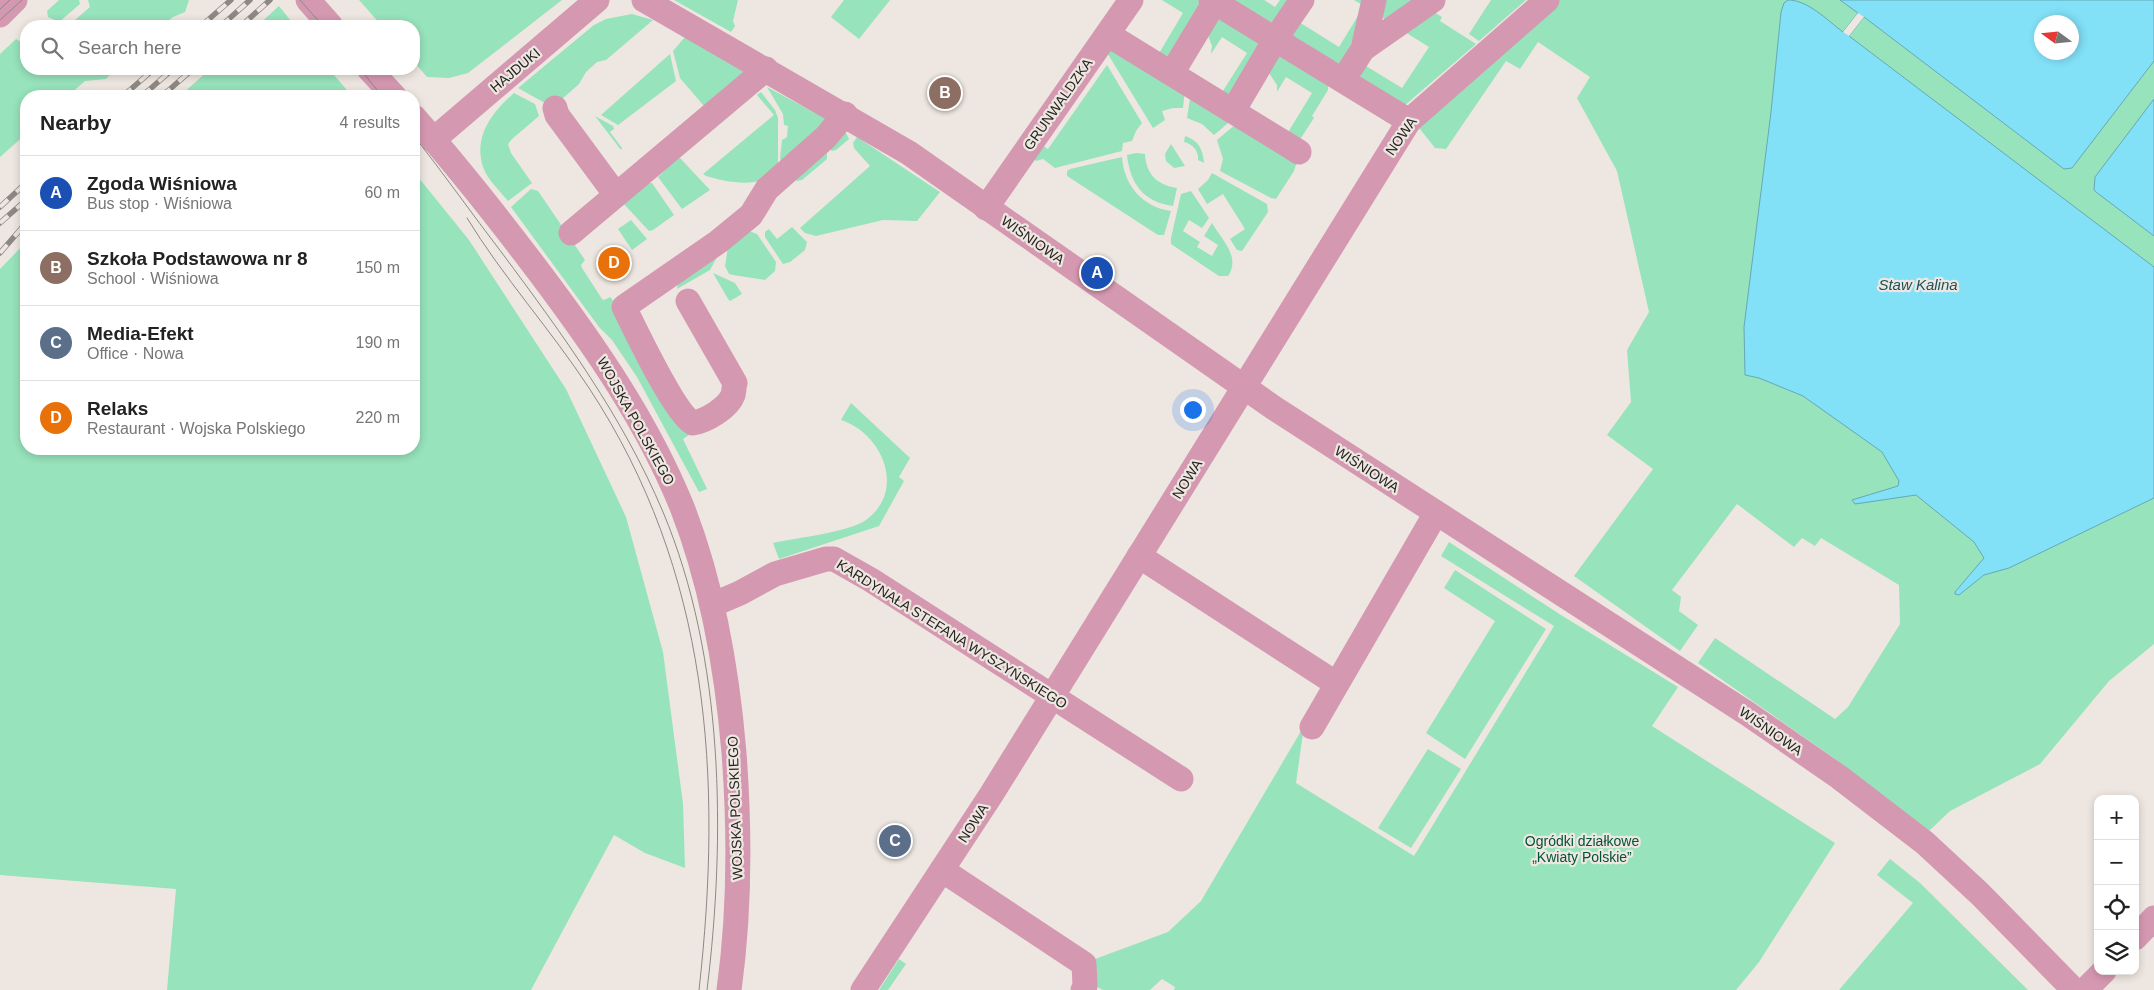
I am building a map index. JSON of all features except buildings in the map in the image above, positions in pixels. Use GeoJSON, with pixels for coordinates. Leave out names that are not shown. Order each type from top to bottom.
{"type":"FeatureCollection","features":[{"type":"Feature","properties":{"kind":"street"},"geometry":{"type":"LineString","coordinates":[[0,15],[15,0]]}},
{"type":"Feature","properties":{"kind":"street"},"geometry":{"type":"LineString","coordinates":[[308,0],[326,20]]}},
{"type":"Feature","properties":{"kind":"street","name":"HAJDUKI"},"geometry":{"type":"LineString","coordinates":[[433,140],[597,0]]}},
{"type":"Feature","properties":{"kind":"street","name":"WIŚNIOWA"},"geometry":{"type":"LineString","coordinates":[[644,0],[909,152],[1244,388],[1436,514],[1683,671],[1780,736],[1877,806],[1945,861],[2074,990]]}},
{"type":"Feature","properties":{"kind":"street","name":"GRUNWALDZKA"},"geometry":{"type":"LineString","coordinates":[[986,208],[1131,0]]}},
{"type":"Feature","properties":{"kind":"street"},"geometry":{"type":"LineString","coordinates":[[1233,111],[1276,38],[1302,0]]}},
{"type":"Feature","properties":{"kind":"street"},"geometry":{"type":"LineString","coordinates":[[1343,80],[1363,49],[1374,0]]}},
{"type":"Feature","properties":{"kind":"street"},"geometry":{"type":"LineString","coordinates":[[1363,49],[1433,0]]}},
{"type":"Feature","properties":{"kind":"street","name":"NOWA"},"geometry":{"type":"LineString","coordinates":[[863,990],[942,870],[1052,695],[1409,121],[1547,0]]}},
{"type":"Feature","properties":{"kind":"street"},"geometry":{"type":"LineString","coordinates":[[1172,73],[1214,1],[1409,121]]}},
{"type":"Feature","properties":{"kind":"street"},"geometry":{"type":"LineString","coordinates":[[1112,37],[1299,152]]}},
{"type":"Feature","properties":{"kind":"street"},"geometry":{"type":"LineString","coordinates":[[571,233],[766,69]]}},
{"type":"Feature","properties":{"kind":"street"},"geometry":{"type":"LineString","coordinates":[[375,75],[388,90]]}},
{"type":"Feature","properties":{"kind":"street"},"geometry":{"type":"LineString","coordinates":[[555,108],[557,115],[616,195]]}},
{"type":"Feature","properties":{"kind":"street"},"geometry":{"type":"LineString","coordinates":[[688,301],[735,383],[733,395],[727,404],[706,418],[692,423],[684,416],[668,389],[624,307],[718,242],[752,215],[767,189],[826,137],[845,114]]}},
{"type":"Feature","properties":{"kind":"street","name":"WOJSKA POLSKIEGO"},"geometry":{"type":"LineString","coordinates":[[420,125],[500,220],[570,313],[619,385],[676,494],[697,549],[724,661],[738,800],[738,896],[730,990]]}},
{"type":"Feature","properties":{"kind":"street"},"geometry":{"type":"LineString","coordinates":[[1312,726],[1436,514]]}},
{"type":"Feature","properties":{"kind":"street"},"geometry":{"type":"LineString","coordinates":[[1139,556],[1326,678]]}},
{"type":"Feature","properties":{"kind":"street","name":"KARDYNAŁA STEFANA WYSZYŃSKIEGO"},"geometry":{"type":"LineString","coordinates":[[712,605],[740,593],[775,574],[817,561],[834,559],[871,580],[1181,779]]}},
{"type":"Feature","properties":{"kind":"street"},"geometry":{"type":"LineString","coordinates":[[942,870],[1084,964],[1085,986],[1083,990]]}},
{"type":"Feature","properties":{"kind":"street"},"geometry":{"type":"LineString","coordinates":[[2139,934],[2154,918]]}},
{"type":"Feature","properties":{"kind":"street"},"geometry":{"type":"LineString","coordinates":[[2086,990],[2100,975]]}},
{"type":"Feature","properties":{"kind":"green space"},"geometry":{"type":"Polygon","coordinates":[[[59,0],[79,0],[80,4],[61,20],[48,17],[47,11],[59,0]]]}},
{"type":"Feature","properties":{"kind":"green space"},"geometry":{"type":"Polygon","coordinates":[[[88,0],[189,0],[185,12],[169,20],[75,20],[90,7],[88,0]]]}},
{"type":"Feature","properties":{"kind":"green space"},"geometry":{"type":"Polygon","coordinates":[[[359,0],[562,0],[468,73],[449,78],[427,77],[420,69],[420,20],[377,20],[359,0]]]}},
{"type":"Feature","properties":{"kind":"green space"},"geometry":{"type":"Polygon","coordinates":[[[674,0],[738,0],[733,21],[735,26],[731,32],[674,0]]]}},
{"type":"Feature","properties":{"kind":"green space"},"geometry":{"type":"Polygon","coordinates":[[[844,0],[890,0],[859,39],[831,17],[844,0]]]}},
{"type":"Feature","properties":{"kind":"green space"},"geometry":{"type":"Polygon","coordinates":[[[1162,0],[1198,0],[1201,5],[1166,66],[1158,55],[1183,13],[1162,0]]]}},
{"type":"Feature","properties":{"kind":"green space"},"geometry":{"type":"Polygon","coordinates":[[[1232,0],[1264,0],[1275,7],[1280,0],[1296,0],[1274,24],[1232,0]]]}},
{"type":"Feature","properties":{"kind":"green space"},"geometry":{"type":"Polygon","coordinates":[[[1354,0],[1370,0],[1342,65],[1294,40],[1291,31],[1299,22],[1339,47],[1364,6],[1354,0]]]}},
{"type":"Feature","properties":{"kind":"green space"},"geometry":{"type":"Polygon","coordinates":[[[1379,0],[1427,0],[1391,23],[1377,14],[1379,0]]]}},
{"type":"Feature","properties":{"kind":"green space"},"geometry":{"type":"Polygon","coordinates":[[[1491,0],[1526,0],[1479,41],[1469,34],[1491,0]]]}},
{"type":"Feature","properties":{"kind":"green space"},"geometry":{"type":"Polygon","coordinates":[[[1558,0],[2154,0],[2154,644],[2109,681],[2040,764],[1950,811],[1929,831],[1831,756],[1698,663],[1715,638],[1835,719],[1848,707],[1900,624],[1899,585],[1821,538],[1815,546],[1802,538],[1794,547],[1737,504],[1672,590],[1681,597],[1679,611],[1698,625],[1680,651],[1574,576],[1653,469],[1607,435],[1631,402],[1627,350],[1649,312],[1617,171],[1577,98],[1590,77],[1538,42],[1520,69],[1506,61],[1446,149],[1435,148],[1416,124],[1558,0]]]}},
{"type":"Feature","properties":{"kind":"green space"},"geometry":{"type":"Polygon","coordinates":[[[279,6],[290,20],[264,20],[279,6]]]}},
{"type":"Feature","properties":{"kind":"green space"},"geometry":{"type":"Polygon","coordinates":[[[1432,11],[1442,17],[1440,21],[1476,44],[1404,106],[1361,83],[1360,73],[1366,66],[1402,88],[1429,47],[1400,29],[1432,11]]]}},
{"type":"Feature","properties":{"kind":"green space"},"geometry":{"type":"Polygon","coordinates":[[[632,14],[653,20],[606,60],[597,62],[586,72],[579,84],[561,100],[551,104],[543,102],[518,88],[594,25],[606,19],[632,14]]]}},
{"type":"Feature","properties":{"kind":"green space"},"geometry":{"type":"Polygon","coordinates":[[[1216,18],[1261,40],[1236,98],[1221,94],[1247,53],[1222,37],[1211,54],[1212,46],[1207,33],[1216,18]]]}},
{"type":"Feature","properties":{"kind":"green space"},"geometry":{"type":"Polygon","coordinates":[[[685,37],[750,75],[704,106],[680,78],[673,51],[685,37]]]}},
{"type":"Feature","properties":{"kind":"green space"},"geometry":{"type":"Polygon","coordinates":[[[16,39],[20,41],[20,75],[110,75],[106,79],[85,81],[75,90],[20,90],[20,139],[0,157],[0,54],[16,39]]]}},
{"type":"Feature","properties":{"kind":"green space"},"geometry":{"type":"Polygon","coordinates":[[[1111,44],[1185,88],[1183,108],[1162,111],[1165,120],[1153,128],[1106,51],[1111,44]]]}},
{"type":"Feature","properties":{"kind":"green space"},"geometry":{"type":"Polygon","coordinates":[[[670,54],[676,81],[618,125],[601,115],[670,54]]]}},
{"type":"Feature","properties":{"kind":"green space"},"geometry":{"type":"Polygon","coordinates":[[[1278,54],[1328,83],[1328,90],[1312,116],[1314,118],[1299,141],[1287,134],[1312,93],[1286,77],[1277,92],[1277,85],[1269,73],[1278,54]]]}},
{"type":"Feature","properties":{"kind":"green space"},"geometry":{"type":"Polygon","coordinates":[[[1107,65],[1142,123],[1132,141],[1123,143],[1122,151],[1055,168],[1043,159],[1036,161],[1032,158],[1042,145],[1048,149],[1107,65]]]}},
{"type":"Feature","properties":{"kind":"green space"},"geometry":{"type":"Polygon","coordinates":[[[203,75],[334,75],[347,90],[187,90],[203,75]]]}},
{"type":"Feature","properties":{"kind":"green space"},"geometry":{"type":"Polygon","coordinates":[[[767,87],[826,119],[828,124],[782,165],[780,158],[782,140],[787,137],[788,126],[784,125],[783,114],[767,87]]]}},
{"type":"Feature","properties":{"kind":"green space"},"geometry":{"type":"Polygon","coordinates":[[[761,92],[775,110],[778,118],[778,172],[761,180],[743,183],[724,181],[703,174],[774,115],[757,95],[761,92]]]}},
{"type":"Feature","properties":{"kind":"green space"},"geometry":{"type":"Polygon","coordinates":[[[1191,92],[1234,118],[1214,135],[1202,124],[1187,118],[1191,92]]]}},
{"type":"Feature","properties":{"kind":"green space"},"geometry":{"type":"Polygon","coordinates":[[[514,93],[535,104],[539,116],[508,144],[511,153],[532,183],[508,201],[483,167],[481,145],[483,135],[492,116],[514,93]]]}},
{"type":"Feature","properties":{"kind":"green space"},"geometry":{"type":"Polygon","coordinates":[[[595,116],[613,126],[614,129],[610,132],[622,148],[621,150],[595,116]]]}},
{"type":"Feature","properties":{"kind":"green space"},"geometry":{"type":"Polygon","coordinates":[[[1236,124],[1297,161],[1294,171],[1276,199],[1220,171],[1223,159],[1217,140],[1236,124]]]}},
{"type":"Feature","properties":{"kind":"green space"},"geometry":{"type":"Polygon","coordinates":[[[845,131],[849,139],[832,151],[826,145],[845,131]]]}},
{"type":"Feature","properties":{"kind":"green space"},"geometry":{"type":"Polygon","coordinates":[[[1185,136],[1199,146],[1204,163],[1198,160],[1195,148],[1184,142],[1185,136]]]}},
{"type":"Feature","properties":{"kind":"green space"},"geometry":{"type":"Polygon","coordinates":[[[857,137],[940,192],[917,221],[883,220],[816,236],[805,233],[800,228],[870,166],[854,148],[853,143],[857,137]]]}},
{"type":"Feature","properties":{"kind":"green space"},"geometry":{"type":"Polygon","coordinates":[[[1171,144],[1185,166],[1174,168],[1166,161],[1165,154],[1171,144]]]}},
{"type":"Feature","properties":{"kind":"green space"},"geometry":{"type":"Polygon","coordinates":[[[827,152],[827,159],[802,180],[797,181],[791,174],[827,152]]]}},
{"type":"Feature","properties":{"kind":"green space"},"geometry":{"type":"Polygon","coordinates":[[[1145,154],[1150,173],[1158,181],[1177,188],[1173,206],[1154,200],[1140,190],[1131,174],[1127,155],[1145,154]]]}},
{"type":"Feature","properties":{"kind":"green space"},"geometry":{"type":"Polygon","coordinates":[[[1122,157],[1126,177],[1136,193],[1151,205],[1171,211],[1164,235],[1158,235],[1067,176],[1067,171],[1070,169],[1122,157]]]}},
{"type":"Feature","properties":{"kind":"green space"},"geometry":{"type":"Polygon","coordinates":[[[677,158],[680,158],[710,190],[682,209],[658,177],[677,158]]]}},
{"type":"Feature","properties":{"kind":"green space"},"geometry":{"type":"Polygon","coordinates":[[[1212,173],[1267,204],[1268,212],[1242,251],[1237,250],[1230,239],[1245,229],[1223,194],[1207,204],[1198,189],[1208,180],[1212,173]]]}},
{"type":"Feature","properties":{"kind":"green space"},"geometry":{"type":"Polygon","coordinates":[[[420,179],[469,240],[566,389],[626,517],[663,652],[683,804],[685,868],[645,853],[614,835],[531,990],[167,990],[176,889],[0,875],[0,269],[20,248],[20,455],[420,455],[420,179]]]}},
{"type":"Feature","properties":{"kind":"green space"},"geometry":{"type":"Polygon","coordinates":[[[648,183],[652,183],[674,215],[649,231],[624,204],[648,183]]]}},
{"type":"Feature","properties":{"kind":"green space"},"geometry":{"type":"Polygon","coordinates":[[[531,189],[538,191],[585,260],[581,265],[582,268],[602,299],[610,297],[612,299],[669,404],[717,416],[683,439],[707,489],[699,492],[637,377],[612,340],[599,327],[511,207],[531,189]]]}},
{"type":"Feature","properties":{"kind":"green space"},"geometry":{"type":"Polygon","coordinates":[[[1191,191],[1209,218],[1202,228],[1189,220],[1183,231],[1200,242],[1197,247],[1212,256],[1218,245],[1204,236],[1212,223],[1231,255],[1231,269],[1228,276],[1219,276],[1171,244],[1181,194],[1191,191]]]}},
{"type":"Feature","properties":{"kind":"green space"},"geometry":{"type":"Polygon","coordinates":[[[631,220],[647,239],[632,250],[618,229],[631,220]]]}},
{"type":"Feature","properties":{"kind":"green space"},"geometry":{"type":"Polygon","coordinates":[[[792,227],[807,242],[805,250],[790,262],[783,264],[765,237],[765,232],[769,229],[777,239],[792,227]]]}},
{"type":"Feature","properties":{"kind":"green space"},"geometry":{"type":"Polygon","coordinates":[[[749,231],[757,234],[776,262],[775,271],[765,280],[729,274],[725,266],[728,247],[749,231]]]}},
{"type":"Feature","properties":{"kind":"green space"},"geometry":{"type":"Polygon","coordinates":[[[724,244],[710,270],[677,289],[680,274],[724,244]]]}},
{"type":"Feature","properties":{"kind":"green space"},"geometry":{"type":"Polygon","coordinates":[[[713,273],[735,283],[742,294],[730,301],[713,273]]]}},
{"type":"Feature","properties":{"kind":"green space"},"geometry":{"type":"Polygon","coordinates":[[[851,403],[910,458],[899,477],[904,481],[879,526],[779,559],[773,543],[835,531],[858,524],[866,520],[878,508],[885,494],[887,479],[878,449],[856,427],[841,420],[851,403]]]}},
{"type":"Feature","properties":{"kind":"green space","name":"Ogródki działkowe „Kwiaty Polskie”"},"geometry":{"type":"Polygon","coordinates":[[[1449,542],[1561,615],[1678,687],[1652,726],[1835,843],[1759,962],[1736,990],[1174,990],[1175,987],[1162,979],[1150,990],[1103,990],[1095,986],[1095,959],[1168,932],[1201,901],[1304,726],[1296,783],[1414,856],[1554,626],[1441,556],[1449,542]]]}},
{"type":"Feature","properties":{"kind":"green space"},"geometry":{"type":"Polygon","coordinates":[[[1455,570],[1546,629],[1465,759],[1426,733],[1495,621],[1444,588],[1455,570]]]}},
{"type":"Feature","properties":{"kind":"green space"},"geometry":{"type":"Polygon","coordinates":[[[1428,749],[1461,769],[1411,848],[1378,828],[1428,749]]]}},
{"type":"Feature","properties":{"kind":"green space"},"geometry":{"type":"Polygon","coordinates":[[[1890,859],[1920,883],[2028,990],[1839,990],[1913,903],[1877,875],[1890,859]]]}},
{"type":"Feature","properties":{"kind":"green space"},"geometry":{"type":"Polygon","coordinates":[[[899,959],[906,964],[888,990],[879,990],[899,959]]]}},
{"type":"Feature","properties":{"kind":"water","name":"Staw Kalina"},"geometry":{"type":"Polygon","coordinates":[[[1788,0],[1803,3],[1843,32],[1858,13],[1840,0],[2154,0],[2154,61],[2072,168],[2064,169],[1864,17],[1849,36],[2154,267],[2154,498],[2009,568],[1984,575],[1959,595],[1955,594],[1984,558],[1974,542],[1916,495],[1855,504],[1852,500],[1898,486],[1899,481],[1882,452],[1803,396],[1759,378],[1745,375],[1744,327],[1771,112],[1781,12],[1784,3],[1788,0]]]}},
{"type":"Feature","properties":{"kind":"water"},"geometry":{"type":"Polygon","coordinates":[[[2154,99],[2154,236],[2094,190],[2095,177],[2154,99]]]}},
{"type":"Feature","properties":{"kind":"pier"},"geometry":{"type":"Polygon","coordinates":[[[1858,13],[1864,17],[1849,36],[1843,32],[1858,13]]]}},
{"type":"Feature","properties":{"kind":"tram line"},"geometry":{"type":"LineString","coordinates":[[0,9],[10,0]]}},
{"type":"Feature","properties":{"kind":"tram line"},"geometry":{"type":"LineString","coordinates":[[0,20],[22,0]]}},
{"type":"Feature","properties":{"kind":"tram line"},"geometry":{"type":"LineString","coordinates":[[300,0],[318,20]]}},
{"type":"Feature","properties":{"kind":"tram line"},"geometry":{"type":"LineString","coordinates":[[365,75],[377,90]]}},
{"type":"Feature","properties":{"kind":"tram line"},"geometry":{"type":"LineString","coordinates":[[420,144],[547,315],[611,410],[630,443],[663,512],[683,568],[698,626],[709,686],[715,748],[718,809],[717,871],[707,990]]}},
{"type":"Feature","properties":{"kind":"tram line"},"geometry":{"type":"LineString","coordinates":[[467,218],[496,261],[589,388],[629,458],[661,530],[683,603],[698,678],[707,754],[709,832],[706,911],[699,990]]}},
{"type":"Feature","properties":{"kind":"railway"},"geometry":{"type":"LineString","coordinates":[[208,20],[231,0]]}},
{"type":"Feature","properties":{"kind":"railway"},"geometry":{"type":"LineString","coordinates":[[228,20],[250,0]]}},
{"type":"Feature","properties":{"kind":"railway"},"geometry":{"type":"LineString","coordinates":[[248,20],[270,0]]}},
{"type":"Feature","properties":{"kind":"railway"},"geometry":{"type":"LineString","coordinates":[[130,90],[147,75]]}},
{"type":"Feature","properties":{"kind":"railway"},"geometry":{"type":"LineString","coordinates":[[149,90],[166,75]]}},
{"type":"Feature","properties":{"kind":"railway"},"geometry":{"type":"LineString","coordinates":[[169,90],[186,75]]}},
{"type":"Feature","properties":{"kind":"railway"},"geometry":{"type":"LineString","coordinates":[[0,207],[20,189]]}},
{"type":"Feature","properties":{"kind":"railway"},"geometry":{"type":"LineString","coordinates":[[0,223],[20,205]]}},
{"type":"Feature","properties":{"kind":"railway"},"geometry":{"type":"LineString","coordinates":[[0,253],[20,230]]}},
{"type":"Feature","properties":{"kind":"place","name":"Szkoła Podstawowa nr 8"},"geometry":{"type":"Point","coordinates":[945,93]}},
{"type":"Feature","properties":{"kind":"place","name":"Relaks"},"geometry":{"type":"Point","coordinates":[614,263]}},
{"type":"Feature","properties":{"kind":"place","name":"Zgoda Wiśniowa"},"geometry":{"type":"Point","coordinates":[1097,273]}},
{"type":"Feature","properties":{"kind":"place","name":"Media-Efekt"},"geometry":{"type":"Point","coordinates":[895,841]}}]}
